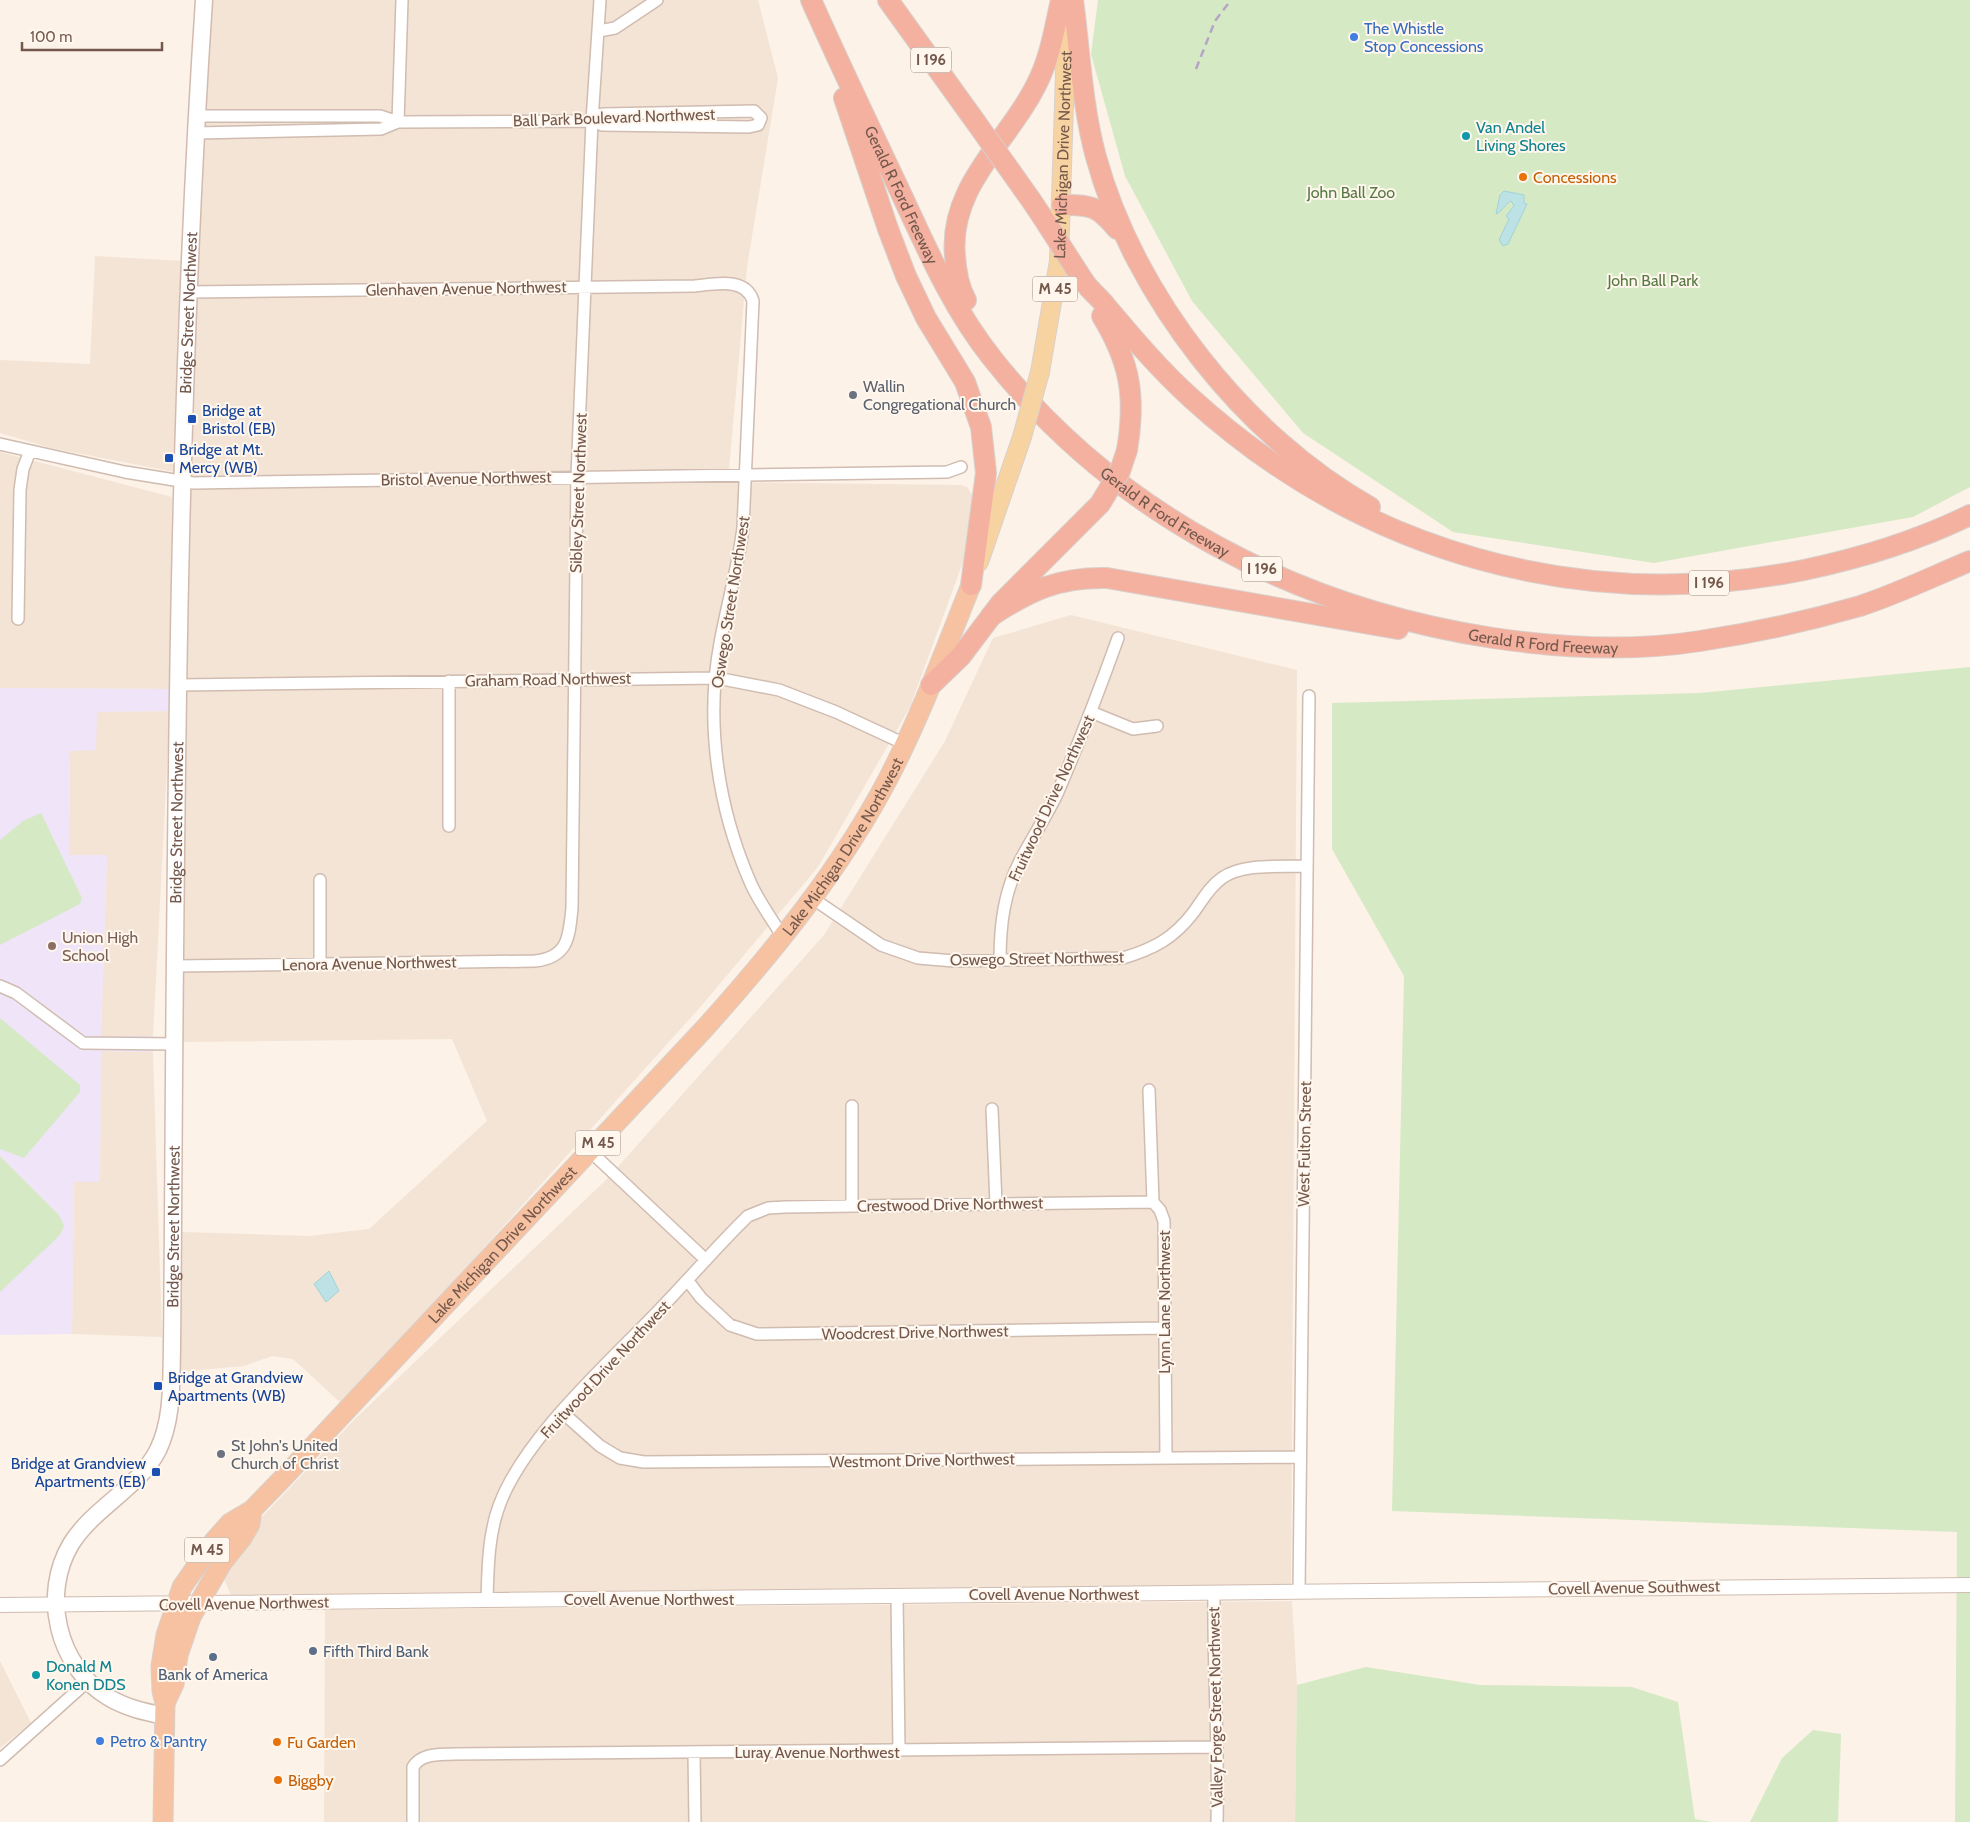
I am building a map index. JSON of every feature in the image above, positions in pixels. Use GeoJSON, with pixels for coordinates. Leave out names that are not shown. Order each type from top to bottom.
{"type":"FeatureCollection","features":[{"type":"Feature","properties":{"kind":"highway","name":"I 196"},"geometry":{"type":"LineString","coordinates":[[888,0],[1031,200],[1085,282],[1176,384],[1223,428],[1253,450],[1326,498],[1372,521],[1441,548],[1500,566],[1603,583],[1660,585],[1718,583],[1773,576],[1835,564],[1894,546],[1946,527],[1970,515]]}},
{"type":"Feature","properties":{"kind":"highway"},"geometry":{"type":"LineString","coordinates":[[1013,383],[1002,359],[964,296],[956,275],[955,231],[963,199],[974,178],[1026,102],[1040,77],[1049,52],[1061,0]]}},
{"type":"Feature","properties":{"kind":"highway"},"geometry":{"type":"LineString","coordinates":[[1073,0],[1088,126],[1106,190],[1129,244],[1163,304],[1205,364],[1247,410],[1292,452],[1330,481],[1362,502],[1441,548]]}},
{"type":"Feature","properties":{"kind":"highway"},"geometry":{"type":"LineString","coordinates":[[814,7],[888,229],[906,276],[926,318],[964,382],[982,427],[986,473],[971,585]]}},
{"type":"Feature","properties":{"kind":"highway","name":"Gerald R Ford Freeway"},"geometry":{"type":"LineString","coordinates":[[814,7],[937,270],[965,320],[990,356],[1041,417],[1100,468],[1177,523],[1257,567],[1314,592],[1399,618],[1459,633],[1526,643],[1625,648],[1697,642],[1761,630],[1862,605],[1970,561]]}},
{"type":"Feature","properties":{"kind":"highway"},"geometry":{"type":"LineString","coordinates":[[1062,205],[1080,204],[1100,210],[1129,244]]}},
{"type":"Feature","properties":{"kind":"highway"},"geometry":{"type":"LineString","coordinates":[[931,684],[961,656],[1001,603],[1100,504],[1120,471],[1127,450],[1132,407],[1130,380],[1124,356],[1085,282]]}},
{"type":"Feature","properties":{"kind":"highway"},"geometry":{"type":"LineString","coordinates":[[991,616],[1032,591],[1056,582],[1084,578],[1107,578],[1491,646],[1526,643]]}},
{"type":"Feature","properties":{"kind":"highway","name":"Lake Michigan Drive Northwest"},"geometry":{"type":"LineString","coordinates":[[163,1822],[165,1709],[160,1666],[164,1644],[176,1603],[186,1579],[230,1523],[252,1510],[590,1151],[736,993],[782,936],[812,898],[858,829],[905,744],[971,585]]}},
{"type":"Feature","properties":{"kind":"highway","name":"Lake Michigan Drive Northwest"},"geometry":{"type":"LineString","coordinates":[[165,1709],[174,1684],[180,1646],[198,1603],[222,1563],[242,1538],[250,1524],[252,1510]]}},
{"type":"Feature","properties":{"kind":"main road","name":"Bridge Street Northwest"},"geometry":{"type":"LineString","coordinates":[[165,1709],[132,1708],[107,1697],[88,1681],[76,1668],[67,1652],[59,1627],[55,1604],[57,1575],[71,1544],[102,1511],[142,1474],[158,1448],[166,1423],[172,1349],[181,481],[195,133],[204,0]]}},
{"type":"Feature","properties":{"kind":"main road","name":"Lake Michigan Drive Northwest"},"geometry":{"type":"LineString","coordinates":[[971,585],[1022,437],[1040,372],[1059,261],[1068,0]]}},
{"type":"Feature","properties":{"kind":"street"},"geometry":{"type":"LineString","coordinates":[[197,116],[380,116],[398,122],[402,0]]}},
{"type":"Feature","properties":{"kind":"street","name":"Sibley Street Northwest"},"geometry":{"type":"LineString","coordinates":[[560,952],[569,936],[572,908],[577,476],[592,121],[600,0]]}},
{"type":"Feature","properties":{"kind":"street"},"geometry":{"type":"LineString","coordinates":[[599,31],[615,28],[657,0]]}},
{"type":"Feature","properties":{"kind":"street","name":"Ball Park Boulevard Northwest"},"geometry":{"type":"LineString","coordinates":[[195,133],[380,129],[398,122],[592,121],[602,125],[749,127],[758,125],[761,118]]}},
{"type":"Feature","properties":{"kind":"street","name":"Glenhaven Avenue Northwest"},"geometry":{"type":"LineString","coordinates":[[189,292],[696,286],[720,284],[743,287]]}},
{"type":"Feature","properties":{"kind":"street","name":"Oswego Street Northwest"},"geometry":{"type":"LineString","coordinates":[[743,287],[751,294],[753,301],[746,475],[740,556],[719,645],[715,757],[720,788],[739,854],[752,886],[782,936]]}},
{"type":"Feature","properties":{"kind":"street","name":"Bristol Avenue Northwest"},"geometry":{"type":"LineString","coordinates":[[0,444],[125,472],[193,483],[947,472],[961,467]]}},
{"type":"Feature","properties":{"kind":"street"},"geometry":{"type":"LineString","coordinates":[[18,619],[20,490],[30,451]]}},
{"type":"Feature","properties":{"kind":"street","name":"Fruitwood Drive Northwest"},"geometry":{"type":"LineString","coordinates":[[1000,960],[1000,926],[1006,897],[1019,862],[1055,797],[1092,712],[1118,638]]}},
{"type":"Feature","properties":{"kind":"street","name":"Graham Road Northwest"},"geometry":{"type":"LineString","coordinates":[[179,684],[717,678],[778,690],[836,712],[905,744]]}},
{"type":"Feature","properties":{"kind":"street"},"geometry":{"type":"LineString","coordinates":[[449,681],[449,826]]}},
{"type":"Feature","properties":{"kind":"street","name":"West Fulton Street"},"geometry":{"type":"LineString","coordinates":[[1298,1592],[1308,696]]}},
{"type":"Feature","properties":{"kind":"street"},"geometry":{"type":"LineString","coordinates":[[1092,712],[1133,729],[1157,726]]}},
{"type":"Feature","properties":{"kind":"street","name":"Oswego Street Northwest"},"geometry":{"type":"LineString","coordinates":[[812,898],[881,945],[918,958],[954,961],[1122,958],[1149,950],[1172,936],[1192,914],[1207,892],[1222,877],[1239,870],[1305,866]]}},
{"type":"Feature","properties":{"kind":"street"},"geometry":{"type":"LineString","coordinates":[[320,880],[320,963]]}},
{"type":"Feature","properties":{"kind":"street","name":"Lenora Avenue Northwest"},"geometry":{"type":"LineString","coordinates":[[176,966],[535,961],[547,960],[560,952]]}},
{"type":"Feature","properties":{"kind":"street"},"geometry":{"type":"LineString","coordinates":[[0,986],[16,993],[83,1043],[175,1044]]}},
{"type":"Feature","properties":{"kind":"street","name":"Lynn Lane Northwest"},"geometry":{"type":"LineString","coordinates":[[1149,1090],[1153,1202],[1160,1210],[1164,1222],[1163,1328],[1166,1457]]}},
{"type":"Feature","properties":{"kind":"street"},"geometry":{"type":"LineString","coordinates":[[852,1106],[852,1206]]}},
{"type":"Feature","properties":{"kind":"street"},"geometry":{"type":"LineString","coordinates":[[992,1109],[996,1203]]}},
{"type":"Feature","properties":{"kind":"street"},"geometry":{"type":"LineString","coordinates":[[590,1151],[706,1260]]}},
{"type":"Feature","properties":{"kind":"street","name":"Crestwood Drive Northwest"},"geometry":{"type":"LineString","coordinates":[[748,1216],[768,1208],[1153,1202]]}},
{"type":"Feature","properties":{"kind":"street","name":"Fruitwood Drive Northwest"},"geometry":{"type":"LineString","coordinates":[[487,1600],[488,1562],[499,1506],[529,1453],[562,1412],[748,1216]]}},
{"type":"Feature","properties":{"kind":"street","name":"Woodcrest Drive Northwest"},"geometry":{"type":"LineString","coordinates":[[688,1281],[701,1298],[730,1325],[757,1334],[1163,1328]]}},
{"type":"Feature","properties":{"kind":"street","name":"Westmont Drive Northwest"},"geometry":{"type":"LineString","coordinates":[[562,1412],[600,1446],[620,1458],[644,1462],[1300,1457]]}},
{"type":"Feature","properties":{"kind":"street","name":"Covell Avenue Southwest"},"geometry":{"type":"LineString","coordinates":[[1298,1592],[1850,1584],[1970,1585]]}},
{"type":"Feature","properties":{"kind":"street","name":"Covell Avenue Northwest"},"geometry":{"type":"LineString","coordinates":[[0,1605],[1298,1592]]}},
{"type":"Feature","properties":{"kind":"street","name":"Valley Forge Street Northwest"},"geometry":{"type":"LineString","coordinates":[[1214,1593],[1213,1666],[1217,1747],[1217,1822]]}},
{"type":"Feature","properties":{"kind":"street"},"geometry":{"type":"LineString","coordinates":[[897,1595],[899,1751]]}},
{"type":"Feature","properties":{"kind":"street"},"geometry":{"type":"LineString","coordinates":[[0,1760],[88,1681]]}},
{"type":"Feature","properties":{"kind":"street","name":"Luray Avenue Northwest"},"geometry":{"type":"LineString","coordinates":[[413,1822],[414,1767],[417,1760],[426,1756],[453,1754],[1217,1747]]}},
{"type":"Feature","properties":{"kind":"street"},"geometry":{"type":"LineString","coordinates":[[694,1753],[695,1822]]}},
{"type":"Feature","properties":{"kind":"shaded area"},"geometry":{"type":"Polygon","coordinates":[[[208,0],[758,0],[778,78],[747,267],[728,482],[960,485],[967,487],[974,497],[971,530],[963,562],[910,707],[818,867],[702,1005],[343,1405],[293,1359],[272,1356],[244,1366],[177,1372],[182,1232],[309,1236],[369,1229],[487,1121],[452,1039],[181,1042],[188,465],[208,0]]]}},
{"type":"Feature","properties":{"kind":"shaded area"},"geometry":{"type":"Polygon","coordinates":[[[95,256],[184,261],[175,472],[51,448],[0,433],[0,360],[90,364],[95,256]]]}},
{"type":"Feature","properties":{"kind":"shaded area"},"geometry":{"type":"Polygon","coordinates":[[[0,452],[172,497],[170,689],[0,688],[0,452]]]}},
{"type":"Feature","properties":{"kind":"shaded area"},"geometry":{"type":"Polygon","coordinates":[[[1071,615],[1297,670],[1291,1584],[1282,1587],[231,1595],[222,1575],[227,1565],[262,1517],[355,1419],[608,1178],[824,935],[945,741],[993,638],[1071,615]]]}},
{"type":"Feature","properties":{"kind":"shaded area","name":"Union High School"},"geometry":{"type":"Polygon","coordinates":[[[0,688],[170,689],[170,711],[97,712],[96,750],[70,751],[69,855],[107,855],[101,1036],[153,1036],[153,1052],[101,1051],[100,1182],[74,1182],[72,1334],[0,1335],[0,688]]]}},
{"type":"Feature","properties":{"kind":"shaded area"},"geometry":{"type":"Polygon","coordinates":[[[170,711],[153,1036],[101,1036],[107,856],[69,855],[70,750],[97,712],[170,711]]]}},
{"type":"Feature","properties":{"kind":"shaded area"},"geometry":{"type":"Polygon","coordinates":[[[101,1051],[153,1052],[162,1337],[72,1334],[74,1182],[100,1182],[101,1051]]]}},
{"type":"Feature","properties":{"kind":"shaded area"},"geometry":{"type":"Polygon","coordinates":[[[1292,1601],[1297,1685],[1295,1822],[324,1822],[325,1610],[1292,1601]]]}},
{"type":"Feature","properties":{"kind":"shaded area"},"geometry":{"type":"Polygon","coordinates":[[[0,1661],[31,1723],[0,1748],[0,1661]]]}},
{"type":"Feature","properties":{"kind":"green space","name":"John Ball Park"},"geometry":{"type":"Polygon","coordinates":[[[1098,0],[1970,0],[1970,487],[1913,517],[1654,563],[1453,532],[1303,433],[1192,301],[1125,176],[1091,54],[1098,0]]]}},
{"type":"Feature","properties":{"kind":"green space"},"geometry":{"type":"Polygon","coordinates":[[[1970,667],[1970,1822],[1955,1822],[1957,1532],[1392,1511],[1404,976],[1332,849],[1332,703],[1700,693],[1970,667]]]}},
{"type":"Feature","properties":{"kind":"green space"},"geometry":{"type":"Polygon","coordinates":[[[41,813],[82,898],[80,904],[0,945],[0,840],[23,821],[41,813]]]}},
{"type":"Feature","properties":{"kind":"green space"},"geometry":{"type":"Polygon","coordinates":[[[0,1018],[80,1085],[80,1092],[24,1158],[0,1149],[0,1018]]]}},
{"type":"Feature","properties":{"kind":"green space"},"geometry":{"type":"Polygon","coordinates":[[[0,1156],[59,1215],[64,1226],[60,1235],[0,1292],[0,1156]]]}},
{"type":"Feature","properties":{"kind":"green space"},"geometry":{"type":"Polygon","coordinates":[[[1366,1667],[1480,1685],[1632,1687],[1678,1702],[1695,1819],[1712,1822],[1295,1822],[1297,1685],[1366,1667]]]}},
{"type":"Feature","properties":{"kind":"green space"},"geometry":{"type":"Polygon","coordinates":[[[1813,1730],[1841,1734],[1838,1822],[1750,1822],[1782,1758],[1813,1730]]]}},
{"type":"Feature","properties":{"kind":"water"},"geometry":{"type":"Polygon","coordinates":[[[1504,191],[1524,195],[1524,203],[1527,204],[1508,244],[1503,246],[1499,240],[1509,219],[1506,216],[1514,206],[1511,201],[1496,214],[1500,195],[1504,191]]]}},
{"type":"Feature","properties":{"kind":"water"},"geometry":{"type":"Polygon","coordinates":[[[329,1271],[339,1291],[326,1302],[314,1284],[329,1271]]]}},
{"type":"Feature","properties":{"kind":"railway"},"geometry":{"type":"LineString","coordinates":[[1196,69],[1215,21],[1231,0]]}},
{"type":"Feature","properties":{"kind":"place","name":"The Whistle Stop Concessions"},"geometry":{"type":"Point","coordinates":[1354,37]}},
{"type":"Feature","properties":{"kind":"place","name":"Van Andel Living Shores"},"geometry":{"type":"Point","coordinates":[1466,136]}},
{"type":"Feature","properties":{"kind":"place","name":"Concessions"},"geometry":{"type":"Point","coordinates":[1523,177]}},
{"type":"Feature","properties":{"kind":"place","name":"Wallin Congregational Church"},"geometry":{"type":"Point","coordinates":[853,395]}},
{"type":"Feature","properties":{"kind":"place","name":"Bridge at Bristol (EB)"},"geometry":{"type":"Point","coordinates":[192,419]}},
{"type":"Feature","properties":{"kind":"place","name":"Bridge at Mt. Mercy (WB)"},"geometry":{"type":"Point","coordinates":[169,458]}},
{"type":"Feature","properties":{"kind":"place","name":"Union High School"},"geometry":{"type":"Point","coordinates":[52,946]}},
{"type":"Feature","properties":{"kind":"place","name":"Bridge at Grandview Apartments (WB)"},"geometry":{"type":"Point","coordinates":[158,1386]}},
{"type":"Feature","properties":{"kind":"place","name":"St John's United Church of Christ"},"geometry":{"type":"Point","coordinates":[221,1454]}},
{"type":"Feature","properties":{"kind":"place","name":"Bridge at Grandview Apartments (EB)"},"geometry":{"type":"Point","coordinates":[156,1472]}},
{"type":"Feature","properties":{"kind":"place","name":"Fifth Third Bank"},"geometry":{"type":"Point","coordinates":[313,1651]}},
{"type":"Feature","properties":{"kind":"place","name":"Bank of America"},"geometry":{"type":"Point","coordinates":[213,1657]}},
{"type":"Feature","properties":{"kind":"place","name":"Donald M Konen DDS"},"geometry":{"type":"Point","coordinates":[36,1675]}},
{"type":"Feature","properties":{"kind":"place","name":"Petro & Pantry"},"geometry":{"type":"Point","coordinates":[100,1741]}},
{"type":"Feature","properties":{"kind":"place","name":"Fu Garden"},"geometry":{"type":"Point","coordinates":[277,1742]}},
{"type":"Feature","properties":{"kind":"place","name":"Biggby"},"geometry":{"type":"Point","coordinates":[278,1780]}},
{"type":"Feature","properties":{"kind":"park label","name":"John Ball Zoo"},"geometry":{"type":"Point","coordinates":[1351,192]}}]}
